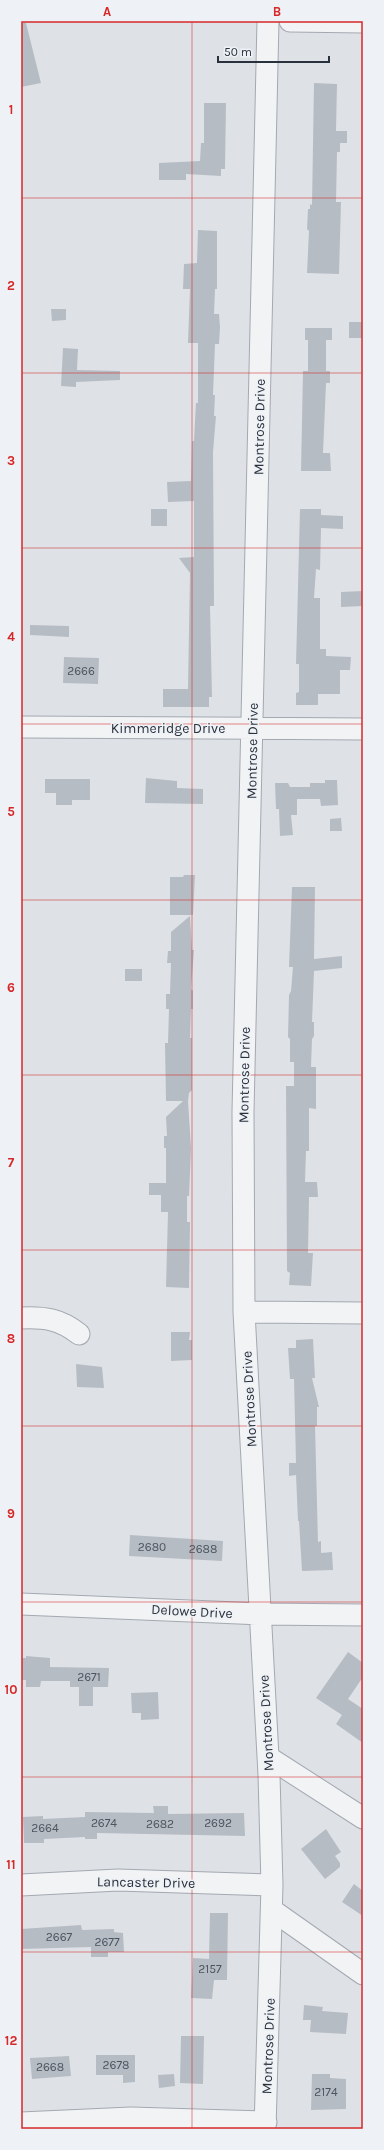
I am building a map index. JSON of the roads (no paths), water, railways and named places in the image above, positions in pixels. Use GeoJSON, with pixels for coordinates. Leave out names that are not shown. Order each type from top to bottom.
{"type":"FeatureCollection","features":[{"type":"Feature","properties":{"kind":"street","name":"Montrose Drive"},"geometry":{"type":"LineString","coordinates":[[265,2125],[272,1885],[268,1757],[244,1312],[243,1104],[268,21]]}},
{"type":"Feature","properties":{"kind":"street"},"geometry":{"type":"LineString","coordinates":[[290,21],[363,22]]}},
{"type":"Feature","properties":{"kind":"street","name":"Kimmeridge Drive"},"geometry":{"type":"LineString","coordinates":[[21,727],[363,729]]}},
{"type":"Feature","properties":{"kind":"street"},"geometry":{"type":"LineString","coordinates":[[244,1312],[363,1313]]}},
{"type":"Feature","properties":{"kind":"street"},"geometry":{"type":"LineString","coordinates":[[21,1318],[52,1319],[68,1326],[79,1334]]}},
{"type":"Feature","properties":{"kind":"street","name":"Delowe Drive"},"geometry":{"type":"LineString","coordinates":[[21,1604],[260,1614],[363,1615]]}},
{"type":"Feature","properties":{"kind":"street"},"geometry":{"type":"LineString","coordinates":[[268,1757],[363,1818]]}},
{"type":"Feature","properties":{"kind":"street","name":"Lancaster Drive"},"geometry":{"type":"LineString","coordinates":[[21,1885],[118,1880],[272,1885]]}},
{"type":"Feature","properties":{"kind":"street"},"geometry":{"type":"LineString","coordinates":[[272,1910],[363,1974]]}},
{"type":"Feature","properties":{"kind":"street"},"geometry":{"type":"LineString","coordinates":[[21,2123],[131,2118],[265,2125]]}}]}
